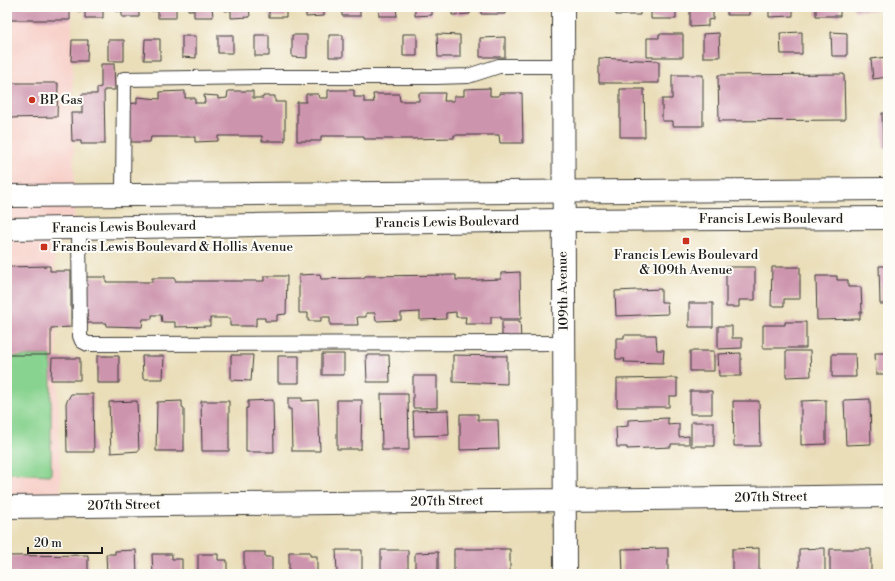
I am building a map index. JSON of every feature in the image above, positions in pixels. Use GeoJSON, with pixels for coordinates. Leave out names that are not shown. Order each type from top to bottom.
{"type":"FeatureCollection","features":[{"type":"Feature","properties":{"kind":"main road","name":"109th Avenue"},"geometry":{"type":"LineString","coordinates":[[563,7],[562,220],[565,574]]}},
{"type":"Feature","properties":{"kind":"main road"},"geometry":{"type":"LineString","coordinates":[[7,196],[562,193],[888,189]]}},
{"type":"Feature","properties":{"kind":"main road","name":"Francis Lewis Boulevard"},"geometry":{"type":"LineString","coordinates":[[7,229],[562,220],[888,218]]}},
{"type":"Feature","properties":{"kind":"main road","name":"207th Street"},"geometry":{"type":"LineString","coordinates":[[7,507],[888,496]]}},
{"type":"Feature","properties":{"kind":"lane"},"geometry":{"type":"LineString","coordinates":[[123,195],[124,79],[436,77],[468,76],[499,66],[562,66]]}},
{"type":"Feature","properties":{"kind":"lane"},"geometry":{"type":"LineString","coordinates":[[79,228],[80,336],[82,341],[88,344],[563,343]]}},
{"type":"Feature","properties":{"kind":"shaded area"},"geometry":{"type":"Polygon","coordinates":[[[7,7],[72,7],[75,241],[54,243],[61,498],[7,498],[7,7]]]}},
{"type":"Feature","properties":{"kind":"green space"},"geometry":{"type":"Polygon","coordinates":[[[51,355],[51,475],[7,473],[7,357],[51,355]]]}},
{"type":"Feature","properties":{"kind":"building"},"geometry":{"type":"Polygon","coordinates":[[[7,7],[70,7],[70,20],[7,20],[7,7]]]}},
{"type":"Feature","properties":{"kind":"building"},"geometry":{"type":"Polygon","coordinates":[[[78,7],[103,7],[103,18],[85,18],[85,11],[78,11],[78,7]]]}},
{"type":"Feature","properties":{"kind":"building"},"geometry":{"type":"Polygon","coordinates":[[[115,7],[139,7],[139,17],[122,17],[122,11],[115,11],[115,7]]]}},
{"type":"Feature","properties":{"kind":"building"},"geometry":{"type":"Polygon","coordinates":[[[151,7],[176,7],[176,18],[158,18],[158,11],[151,11],[151,7]]]}},
{"type":"Feature","properties":{"kind":"building"},"geometry":{"type":"Polygon","coordinates":[[[188,7],[212,7],[213,17],[194,17],[194,10],[188,10],[188,7]]]}},
{"type":"Feature","properties":{"kind":"building"},"geometry":{"type":"Polygon","coordinates":[[[225,7],[249,7],[250,17],[231,18],[231,10],[225,11],[225,7]]]}},
{"type":"Feature","properties":{"kind":"building"},"geometry":{"type":"Polygon","coordinates":[[[261,7],[286,7],[286,17],[269,17],[269,10],[261,10],[261,7]]]}},
{"type":"Feature","properties":{"kind":"building"},"geometry":{"type":"Polygon","coordinates":[[[299,7],[324,7],[324,16],[306,17],[306,10],[299,10],[299,7]]]}},
{"type":"Feature","properties":{"kind":"building"},"geometry":{"type":"Polygon","coordinates":[[[336,7],[360,7],[360,16],[342,16],[342,9],[336,9],[336,7]]]}},
{"type":"Feature","properties":{"kind":"building"},"geometry":{"type":"Polygon","coordinates":[[[378,7],[396,7],[397,16],[379,16],[378,7]]]}},
{"type":"Feature","properties":{"kind":"building"},"geometry":{"type":"Polygon","coordinates":[[[415,7],[432,7],[432,15],[415,16],[415,7]]]}},
{"type":"Feature","properties":{"kind":"building"},"geometry":{"type":"Polygon","coordinates":[[[452,7],[470,7],[470,14],[452,15],[452,7]]]}},
{"type":"Feature","properties":{"kind":"building"},"geometry":{"type":"Polygon","coordinates":[[[481,7],[505,7],[505,14],[481,14],[481,7]]]}},
{"type":"Feature","properties":{"kind":"building"},"geometry":{"type":"Polygon","coordinates":[[[616,7],[640,7],[640,15],[616,15],[616,7]]]}},
{"type":"Feature","properties":{"kind":"building"},"geometry":{"type":"Polygon","coordinates":[[[651,7],[676,7],[676,19],[651,19],[651,7]]]}},
{"type":"Feature","properties":{"kind":"building"},"geometry":{"type":"Polygon","coordinates":[[[690,7],[713,7],[713,19],[708,20],[708,26],[690,27],[690,7]]]}},
{"type":"Feature","properties":{"kind":"building"},"geometry":{"type":"Polygon","coordinates":[[[727,7],[750,7],[750,15],[727,15],[727,7]]]}},
{"type":"Feature","properties":{"kind":"building"},"geometry":{"type":"Polygon","coordinates":[[[769,7],[793,7],[793,16],[769,17],[769,7]]]}},
{"type":"Feature","properties":{"kind":"building"},"geometry":{"type":"Polygon","coordinates":[[[816,7],[840,7],[840,16],[816,16],[816,7]]]}},
{"type":"Feature","properties":{"kind":"building"},"geometry":{"type":"Polygon","coordinates":[[[854,7],[881,7],[881,10],[854,11],[854,7]]]}},
{"type":"Feature","properties":{"kind":"building"},"geometry":{"type":"Polygon","coordinates":[[[802,32],[802,54],[781,54],[780,33],[802,32]]]}},
{"type":"Feature","properties":{"kind":"building"},"geometry":{"type":"Polygon","coordinates":[[[831,32],[847,33],[847,56],[832,56],[831,32]]]}},
{"type":"Feature","properties":{"kind":"building"},"geometry":{"type":"Polygon","coordinates":[[[719,33],[720,57],[703,57],[703,34],[719,33]]]}},
{"type":"Feature","properties":{"kind":"building"},"geometry":{"type":"Polygon","coordinates":[[[403,34],[417,34],[417,56],[403,56],[403,34]]]}},
{"type":"Feature","properties":{"kind":"building"},"geometry":{"type":"Polygon","coordinates":[[[437,34],[460,35],[460,57],[438,57],[437,34]]]}},
{"type":"Feature","properties":{"kind":"building"},"geometry":{"type":"Polygon","coordinates":[[[659,34],[683,34],[683,57],[647,57],[647,38],[659,38],[659,34]]]}},
{"type":"Feature","properties":{"kind":"building"},"geometry":{"type":"Polygon","coordinates":[[[218,35],[233,35],[233,53],[218,53],[218,35]]]}},
{"type":"Feature","properties":{"kind":"building"},"geometry":{"type":"Polygon","coordinates":[[[255,35],[269,35],[269,56],[255,56],[255,35]]]}},
{"type":"Feature","properties":{"kind":"building"},"geometry":{"type":"Polygon","coordinates":[[[292,35],[307,35],[307,58],[292,57],[292,35]]]}},
{"type":"Feature","properties":{"kind":"building"},"geometry":{"type":"Polygon","coordinates":[[[329,35],[343,35],[343,57],[329,57],[329,35]]]}},
{"type":"Feature","properties":{"kind":"building"},"geometry":{"type":"Polygon","coordinates":[[[182,36],[196,36],[196,58],[182,57],[182,36]]]}},
{"type":"Feature","properties":{"kind":"building"},"geometry":{"type":"Polygon","coordinates":[[[505,37],[505,57],[480,57],[480,38],[505,37]]]}},
{"type":"Feature","properties":{"kind":"building"},"geometry":{"type":"Polygon","coordinates":[[[145,39],[160,39],[160,60],[144,60],[145,39]]]}},
{"type":"Feature","properties":{"kind":"building"},"geometry":{"type":"Polygon","coordinates":[[[72,40],[88,40],[87,61],[71,61],[72,40]]]}},
{"type":"Feature","properties":{"kind":"building"},"geometry":{"type":"Polygon","coordinates":[[[108,40],[124,40],[124,61],[108,61],[108,40]]]}},
{"type":"Feature","properties":{"kind":"building"},"geometry":{"type":"Polygon","coordinates":[[[886,57],[888,77],[873,79],[871,59],[886,57]]]}},
{"type":"Feature","properties":{"kind":"building"},"geometry":{"type":"Polygon","coordinates":[[[599,58],[659,61],[659,83],[599,83],[599,58]]]}},
{"type":"Feature","properties":{"kind":"building"},"geometry":{"type":"Polygon","coordinates":[[[101,64],[114,64],[115,90],[104,90],[105,144],[81,144],[81,141],[72,141],[71,113],[82,113],[82,94],[97,94],[97,88],[101,87],[101,64]]]}},
{"type":"Feature","properties":{"kind":"building"},"geometry":{"type":"Polygon","coordinates":[[[844,74],[845,120],[719,121],[718,75],[844,74]]]}},
{"type":"Feature","properties":{"kind":"building"},"geometry":{"type":"Polygon","coordinates":[[[672,75],[703,75],[703,126],[673,126],[673,121],[662,121],[662,99],[672,99],[672,75]]]}},
{"type":"Feature","properties":{"kind":"building","name":"BP Gas"},"geometry":{"type":"Polygon","coordinates":[[[7,83],[58,83],[57,117],[7,118],[7,83]]]}},
{"type":"Feature","properties":{"kind":"building"},"geometry":{"type":"Polygon","coordinates":[[[490,88],[490,96],[499,96],[499,93],[522,93],[523,143],[500,143],[499,135],[454,135],[454,138],[410,139],[364,139],[364,136],[321,136],[321,141],[297,141],[297,102],[306,102],[306,94],[318,94],[319,98],[328,98],[328,90],[354,90],[354,97],[364,97],[364,102],[374,102],[373,94],[399,94],[400,101],[419,101],[419,93],[445,93],[444,101],[454,101],[454,96],[464,96],[464,89],[490,88]]]}},
{"type":"Feature","properties":{"kind":"building"},"geometry":{"type":"Polygon","coordinates":[[[620,89],[644,89],[645,137],[620,137],[620,89]]]}},
{"type":"Feature","properties":{"kind":"building"},"geometry":{"type":"Polygon","coordinates":[[[185,91],[185,98],[195,98],[195,103],[205,103],[204,95],[218,96],[218,99],[227,98],[228,91],[253,91],[253,98],[275,96],[275,102],[285,102],[285,141],[262,141],[262,136],[218,136],[218,141],[195,142],[195,137],[151,137],[150,142],[128,142],[127,104],[137,103],[137,97],[160,99],[160,92],[185,91]]]}},
{"type":"Feature","properties":{"kind":"building"},"geometry":{"type":"Polygon","coordinates":[[[882,113],[888,113],[888,148],[883,148],[882,113]]]}},
{"type":"Feature","properties":{"kind":"building"},"geometry":{"type":"Polygon","coordinates":[[[50,266],[50,271],[71,271],[71,327],[51,328],[51,355],[7,355],[7,267],[50,266]]]}},
{"type":"Feature","properties":{"kind":"building"},"geometry":{"type":"Polygon","coordinates":[[[879,266],[888,266],[888,304],[880,304],[879,266]]]}},
{"type":"Feature","properties":{"kind":"building"},"geometry":{"type":"Polygon","coordinates":[[[726,267],[755,267],[755,300],[739,300],[739,307],[726,307],[726,267]]]}},
{"type":"Feature","properties":{"kind":"building"},"geometry":{"type":"Polygon","coordinates":[[[772,267],[800,267],[800,299],[784,299],[784,306],[771,306],[772,267]]]}},
{"type":"Feature","properties":{"kind":"building"},"geometry":{"type":"Polygon","coordinates":[[[520,272],[521,319],[501,319],[501,317],[491,317],[491,324],[465,324],[466,317],[456,317],[456,312],[446,313],[446,319],[420,320],[420,312],[401,313],[401,320],[376,321],[375,313],[366,313],[366,317],[357,317],[358,325],[330,325],[330,317],[321,317],[321,321],[308,321],[308,313],[299,313],[299,275],[320,274],[321,279],[365,278],[365,276],[456,275],[456,280],[478,280],[501,279],[501,273],[520,272]]]}},
{"type":"Feature","properties":{"kind":"building"},"geometry":{"type":"Polygon","coordinates":[[[264,276],[287,276],[286,314],[277,315],[277,321],[265,321],[265,318],[256,318],[256,326],[230,326],[230,318],[210,318],[210,326],[175,327],[175,322],[162,322],[161,315],[152,315],[152,319],[143,319],[142,327],[106,326],[107,323],[84,323],[84,277],[106,277],[106,282],[152,282],[152,278],[175,278],[175,281],[264,281],[264,276]]]}},
{"type":"Feature","properties":{"kind":"building"},"geometry":{"type":"Polygon","coordinates":[[[816,276],[837,276],[837,280],[848,280],[848,287],[861,287],[862,312],[860,312],[860,319],[817,320],[816,276]]]}},
{"type":"Feature","properties":{"kind":"building"},"geometry":{"type":"Polygon","coordinates":[[[661,289],[661,302],[667,302],[668,314],[616,316],[615,291],[661,289]]]}},
{"type":"Feature","properties":{"kind":"building"},"geometry":{"type":"Polygon","coordinates":[[[689,303],[713,303],[713,327],[689,327],[689,303]]]}},
{"type":"Feature","properties":{"kind":"building"},"geometry":{"type":"Polygon","coordinates":[[[502,321],[520,321],[521,339],[502,339],[502,321]]]}},
{"type":"Feature","properties":{"kind":"building"},"geometry":{"type":"Polygon","coordinates":[[[785,322],[806,322],[806,348],[763,348],[763,325],[785,325],[785,322]]]}},
{"type":"Feature","properties":{"kind":"building"},"geometry":{"type":"Polygon","coordinates":[[[718,326],[732,326],[732,338],[742,338],[742,348],[718,349],[718,326]]]}},
{"type":"Feature","properties":{"kind":"building"},"geometry":{"type":"Polygon","coordinates":[[[624,335],[656,335],[657,350],[664,350],[663,363],[624,362],[625,359],[616,359],[616,338],[624,338],[624,335]]]}},
{"type":"Feature","properties":{"kind":"building"},"geometry":{"type":"Polygon","coordinates":[[[690,351],[714,351],[714,371],[690,371],[690,351]]]}},
{"type":"Feature","properties":{"kind":"building"},"geometry":{"type":"Polygon","coordinates":[[[786,351],[810,351],[811,376],[786,377],[786,351]]]}},
{"type":"Feature","properties":{"kind":"building"},"geometry":{"type":"Polygon","coordinates":[[[741,353],[741,376],[719,376],[718,354],[741,353]]]}},
{"type":"Feature","properties":{"kind":"building"},"geometry":{"type":"Polygon","coordinates":[[[875,353],[888,353],[888,374],[876,374],[875,353]]]}},
{"type":"Feature","properties":{"kind":"building"},"geometry":{"type":"Polygon","coordinates":[[[322,354],[344,354],[344,375],[322,375],[322,354]]]}},
{"type":"Feature","properties":{"kind":"building"},"geometry":{"type":"Polygon","coordinates":[[[832,354],[855,354],[856,377],[832,377],[832,354]]]}},
{"type":"Feature","properties":{"kind":"building"},"geometry":{"type":"Polygon","coordinates":[[[231,355],[253,355],[251,381],[231,380],[231,355]]]}},
{"type":"Feature","properties":{"kind":"building"},"geometry":{"type":"Polygon","coordinates":[[[366,355],[389,355],[390,382],[367,382],[366,355]]]}},
{"type":"Feature","properties":{"kind":"building"},"geometry":{"type":"Polygon","coordinates":[[[453,355],[507,356],[507,384],[453,382],[453,355]]]}},
{"type":"Feature","properties":{"kind":"building"},"geometry":{"type":"Polygon","coordinates":[[[97,356],[119,356],[119,383],[97,383],[97,356]]]}},
{"type":"Feature","properties":{"kind":"building"},"geometry":{"type":"Polygon","coordinates":[[[142,356],[164,356],[163,379],[143,379],[142,356]]]}},
{"type":"Feature","properties":{"kind":"building"},"geometry":{"type":"Polygon","coordinates":[[[278,356],[299,356],[299,383],[278,383],[278,356]]]}},
{"type":"Feature","properties":{"kind":"building"},"geometry":{"type":"Polygon","coordinates":[[[52,358],[80,358],[80,380],[51,380],[52,358]]]}},
{"type":"Feature","properties":{"kind":"building"},"geometry":{"type":"Polygon","coordinates":[[[413,376],[437,376],[437,408],[413,408],[413,376]]]}},
{"type":"Feature","properties":{"kind":"building"},"geometry":{"type":"Polygon","coordinates":[[[677,378],[677,396],[669,396],[669,407],[617,407],[617,379],[677,378]]]}},
{"type":"Feature","properties":{"kind":"building"},"geometry":{"type":"Polygon","coordinates":[[[690,391],[712,391],[712,414],[690,414],[690,391]]]}},
{"type":"Feature","properties":{"kind":"building"},"geometry":{"type":"Polygon","coordinates":[[[71,394],[93,394],[94,452],[67,452],[66,403],[71,394]]]}},
{"type":"Feature","properties":{"kind":"building"},"geometry":{"type":"Polygon","coordinates":[[[381,394],[408,394],[409,450],[382,450],[381,394]]]}},
{"type":"Feature","properties":{"kind":"building"},"geometry":{"type":"Polygon","coordinates":[[[288,398],[302,398],[302,401],[318,400],[320,451],[292,451],[291,409],[288,409],[288,398]]]}},
{"type":"Feature","properties":{"kind":"building"},"geometry":{"type":"Polygon","coordinates":[[[870,399],[871,444],[846,445],[844,400],[870,399]]]}},
{"type":"Feature","properties":{"kind":"building"},"geometry":{"type":"Polygon","coordinates":[[[273,400],[274,452],[246,452],[246,408],[248,408],[248,401],[273,400]]]}},
{"type":"Feature","properties":{"kind":"building"},"geometry":{"type":"Polygon","coordinates":[[[337,400],[362,400],[361,449],[337,449],[337,400]]]}},
{"type":"Feature","properties":{"kind":"building"},"geometry":{"type":"Polygon","coordinates":[[[826,400],[826,444],[801,445],[801,401],[826,400]]]}},
{"type":"Feature","properties":{"kind":"building"},"geometry":{"type":"Polygon","coordinates":[[[137,401],[139,451],[111,453],[109,402],[137,401]]]}},
{"type":"Feature","properties":{"kind":"building"},"geometry":{"type":"Polygon","coordinates":[[[182,401],[182,407],[184,408],[184,451],[156,451],[157,402],[182,401]]]}},
{"type":"Feature","properties":{"kind":"building"},"geometry":{"type":"Polygon","coordinates":[[[201,401],[229,401],[229,451],[202,451],[201,401]]]}},
{"type":"Feature","properties":{"kind":"building"},"geometry":{"type":"Polygon","coordinates":[[[733,401],[759,401],[760,446],[734,446],[733,401]]]}},
{"type":"Feature","properties":{"kind":"building"},"geometry":{"type":"Polygon","coordinates":[[[886,408],[888,408],[888,444],[886,444],[886,408]]]}},
{"type":"Feature","properties":{"kind":"building"},"geometry":{"type":"Polygon","coordinates":[[[448,410],[449,435],[414,436],[413,411],[448,410]]]}},
{"type":"Feature","properties":{"kind":"building"},"geometry":{"type":"Polygon","coordinates":[[[460,414],[478,414],[478,420],[498,420],[499,449],[460,450],[460,414]]]}},
{"type":"Feature","properties":{"kind":"building"},"geometry":{"type":"Polygon","coordinates":[[[668,418],[668,425],[679,424],[679,437],[689,436],[689,444],[671,444],[671,447],[627,449],[627,447],[617,447],[616,427],[628,426],[628,420],[668,418]]]}},
{"type":"Feature","properties":{"kind":"building"},"geometry":{"type":"Polygon","coordinates":[[[691,422],[714,422],[714,446],[691,446],[691,422]]]}},
{"type":"Feature","properties":{"kind":"building"},"geometry":{"type":"Polygon","coordinates":[[[668,548],[668,573],[623,574],[622,549],[668,548]]]}},
{"type":"Feature","properties":{"kind":"building"},"geometry":{"type":"Polygon","coordinates":[[[759,548],[759,574],[732,574],[732,549],[759,548]]]}},
{"type":"Feature","properties":{"kind":"building"},"geometry":{"type":"Polygon","coordinates":[[[825,548],[825,574],[799,574],[799,549],[825,548]]]}},
{"type":"Feature","properties":{"kind":"building"},"geometry":{"type":"Polygon","coordinates":[[[454,549],[510,549],[510,574],[454,574],[454,549]]]}},
{"type":"Feature","properties":{"kind":"building"},"geometry":{"type":"Polygon","coordinates":[[[830,549],[871,549],[871,574],[830,574],[830,549]]]}},
{"type":"Feature","properties":{"kind":"building"},"geometry":{"type":"Polygon","coordinates":[[[136,550],[137,574],[107,574],[106,554],[115,554],[115,551],[136,550]]]}},
{"type":"Feature","properties":{"kind":"building"},"geometry":{"type":"Polygon","coordinates":[[[336,550],[362,550],[362,574],[337,574],[336,550]]]}},
{"type":"Feature","properties":{"kind":"building"},"geometry":{"type":"Polygon","coordinates":[[[381,550],[408,550],[408,574],[381,574],[381,550]]]}},
{"type":"Feature","properties":{"kind":"building"},"geometry":{"type":"Polygon","coordinates":[[[244,552],[265,552],[265,557],[272,557],[272,574],[244,574],[244,552]]]}},
{"type":"Feature","properties":{"kind":"building"},"geometry":{"type":"Polygon","coordinates":[[[289,552],[310,552],[310,556],[317,556],[317,574],[289,574],[289,552]]]}},
{"type":"Feature","properties":{"kind":"building"},"geometry":{"type":"Polygon","coordinates":[[[438,552],[438,574],[415,574],[415,553],[438,552]]]}},
{"type":"Feature","properties":{"kind":"building"},"geometry":{"type":"Polygon","coordinates":[[[152,554],[172,554],[172,559],[182,559],[182,574],[153,574],[152,554]]]}},
{"type":"Feature","properties":{"kind":"building"},"geometry":{"type":"Polygon","coordinates":[[[198,554],[218,554],[218,560],[227,560],[227,574],[198,574],[198,554]]]}},
{"type":"Feature","properties":{"kind":"building"},"geometry":{"type":"Polygon","coordinates":[[[88,555],[88,574],[7,574],[7,556],[88,555]]]}},
{"type":"Feature","properties":{"kind":"place","name":"BP Gas"},"geometry":{"type":"Point","coordinates":[32,100]}},
{"type":"Feature","properties":{"kind":"place","name":"Francis Lewis Boulevard & 109th Avenue"},"geometry":{"type":"Point","coordinates":[686,241]}},
{"type":"Feature","properties":{"kind":"place","name":"Francis Lewis Boulevard & Hollis Avenue"},"geometry":{"type":"Point","coordinates":[44,247]}}]}
